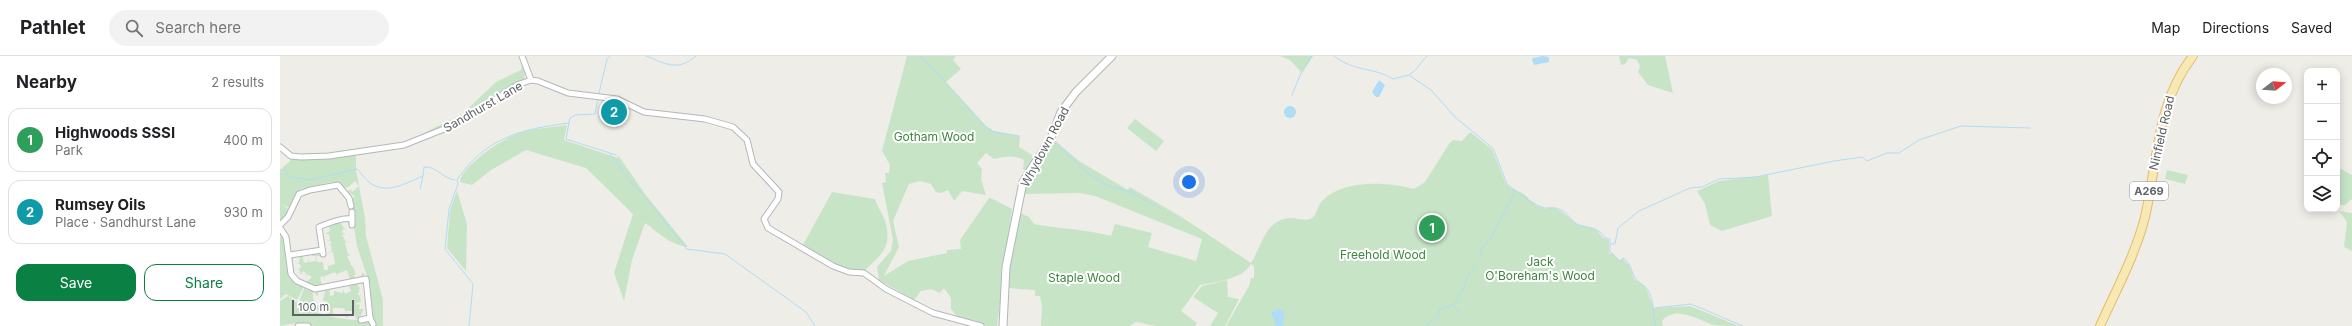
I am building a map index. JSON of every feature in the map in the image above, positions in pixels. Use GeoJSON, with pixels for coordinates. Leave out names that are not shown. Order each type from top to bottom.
{"type":"FeatureCollection","features":[{"type":"Feature","properties":{"kind":"main road","name":"Ninfield Road"},"geometry":{"type":"LineString","coordinates":[[2100,326],[2137,245],[2145,216],[2160,129],[2172,89],[2182,70],[2193,56]]}},
{"type":"Feature","properties":{"kind":"street"},"geometry":{"type":"LineString","coordinates":[[522,56],[531,80]]}},
{"type":"Feature","properties":{"kind":"street","name":"Whydown Road"},"geometry":{"type":"LineString","coordinates":[[1003,326],[1006,267],[1023,182],[1051,138],[1061,112],[1076,92],[1112,56]]}},
{"type":"Feature","properties":{"kind":"street","name":"Sandhurst Lane"},"geometry":{"type":"LineString","coordinates":[[280,147],[291,156],[301,157],[329,156],[404,145],[459,123],[517,86],[531,80],[568,92],[617,99],[650,113],[705,119],[732,127],[747,140],[753,164],[779,192],[778,199],[764,219],[768,228],[833,266],[849,272],[864,273],[886,289],[933,312],[981,326]]}},
{"type":"Feature","properties":{"kind":"street"},"geometry":{"type":"LineString","coordinates":[[352,225],[352,197],[338,185],[303,192],[295,201],[288,217],[280,226],[286,238],[293,278],[312,289],[366,276],[370,318],[372,324]]}},
{"type":"Feature","properties":{"kind":"street"},"geometry":{"type":"LineString","coordinates":[[290,255],[323,252],[319,226],[343,218],[351,219]]}},
{"type":"Feature","properties":{"kind":"street"},"geometry":{"type":"LineString","coordinates":[[361,320],[370,318]]}},
{"type":"Feature","properties":{"kind":"street"},"geometry":{"type":"LineString","coordinates":[[298,326],[308,326]]}},
{"type":"Feature","properties":{"kind":"green space","name":"Gotham Wood"},"geometry":{"type":"Polygon","coordinates":[[[907,56],[956,56],[953,60],[961,69],[946,82],[986,126],[994,131],[1020,136],[1019,147],[1035,157],[1026,172],[1023,169],[1024,160],[1009,156],[994,159],[986,153],[977,163],[982,169],[981,179],[986,195],[962,191],[954,201],[948,190],[941,193],[936,192],[931,184],[920,181],[909,184],[893,221],[899,247],[884,276],[908,261],[947,253],[947,250],[961,249],[960,240],[989,198],[991,198],[1012,209],[997,326],[986,326],[974,320],[959,318],[951,309],[951,298],[944,288],[940,293],[931,289],[921,291],[914,300],[879,280],[877,267],[891,251],[893,240],[882,183],[886,182],[885,173],[889,173],[890,165],[882,151],[907,56]]]}},
{"type":"Feature","properties":{"kind":"green space"},"geometry":{"type":"Polygon","coordinates":[[[1280,56],[1313,56],[1302,73],[1290,60],[1280,56]]]}},
{"type":"Feature","properties":{"kind":"green space"},"geometry":{"type":"Polygon","coordinates":[[[1619,56],[1665,56],[1673,93],[1648,85],[1638,72],[1640,66],[1637,60],[1629,58],[1625,64],[1621,65],[1619,56]]]}},
{"type":"Feature","properties":{"kind":"green space"},"geometry":{"type":"Polygon","coordinates":[[[522,61],[525,73],[524,79],[458,121],[424,136],[420,135],[462,114],[496,82],[521,70],[522,61]]]}},
{"type":"Feature","properties":{"kind":"green space"},"geometry":{"type":"Polygon","coordinates":[[[1135,119],[1164,141],[1156,151],[1127,128],[1135,119]]]}},
{"type":"Feature","properties":{"kind":"green space"},"geometry":{"type":"Polygon","coordinates":[[[567,125],[564,140],[618,158],[618,155],[645,194],[688,247],[670,241],[645,223],[632,260],[624,301],[614,273],[633,214],[586,168],[526,150],[491,170],[472,185],[460,182],[462,176],[473,162],[506,139],[525,131],[567,125]]]}},
{"type":"Feature","properties":{"kind":"green space"},"geometry":{"type":"Polygon","coordinates":[[[1470,132],[1492,149],[1506,184],[1509,187],[1528,197],[1530,201],[1535,203],[1535,205],[1545,209],[1552,207],[1561,211],[1578,225],[1596,229],[1603,238],[1609,240],[1609,254],[1613,254],[1620,261],[1623,259],[1629,265],[1634,279],[1645,286],[1654,308],[1690,306],[1739,326],[1714,325],[1688,315],[1674,314],[1668,316],[1662,321],[1663,326],[1226,326],[1249,286],[1251,278],[1254,278],[1254,266],[1251,264],[1242,273],[1236,276],[1221,281],[1200,285],[1181,311],[1197,323],[1195,326],[1156,326],[1136,322],[1130,326],[1041,326],[1042,306],[1040,296],[1035,296],[1035,290],[1006,288],[1018,212],[1029,217],[1034,224],[1044,226],[1111,236],[1115,224],[1152,233],[1148,247],[1196,261],[1202,239],[1095,196],[1080,193],[1022,194],[1025,184],[1053,139],[1079,161],[1128,190],[1130,187],[1183,218],[1251,263],[1265,234],[1275,223],[1291,218],[1304,220],[1312,218],[1323,200],[1332,193],[1355,185],[1380,184],[1414,189],[1425,182],[1449,144],[1453,140],[1462,141],[1470,132]]]}},
{"type":"Feature","properties":{"kind":"green space"},"geometry":{"type":"Polygon","coordinates":[[[356,155],[356,170],[359,186],[355,181],[347,188],[331,182],[301,189],[295,195],[291,208],[281,205],[291,210],[280,221],[280,170],[292,159],[356,155]]]}},
{"type":"Feature","properties":{"kind":"green space"},"geometry":{"type":"Polygon","coordinates":[[[2340,169],[2352,175],[2352,199],[2345,205],[2340,205],[2340,169]]]}},
{"type":"Feature","properties":{"kind":"green space"},"geometry":{"type":"Polygon","coordinates":[[[2167,170],[2188,175],[2185,184],[2165,179],[2167,170]]]}},
{"type":"Feature","properties":{"kind":"green space"},"geometry":{"type":"Polygon","coordinates":[[[1768,175],[1772,216],[1722,231],[1710,225],[1705,204],[1697,191],[1719,181],[1768,175]]]}},
{"type":"Feature","properties":{"kind":"green space"},"geometry":{"type":"Polygon","coordinates":[[[359,186],[365,218],[366,236],[383,300],[383,326],[373,326],[370,285],[357,246],[353,221],[354,212],[351,207],[353,206],[352,199],[355,196],[348,192],[350,189],[352,192],[359,186]]]}},
{"type":"Feature","properties":{"kind":"green space"},"geometry":{"type":"Polygon","coordinates":[[[457,191],[467,224],[466,271],[447,248],[450,210],[457,191]]]}},
{"type":"Feature","properties":{"kind":"green space"},"geometry":{"type":"Polygon","coordinates":[[[832,192],[875,199],[884,218],[887,238],[884,250],[864,271],[840,267],[803,245],[832,192]]]}},
{"type":"Feature","properties":{"kind":"green space"},"geometry":{"type":"Polygon","coordinates":[[[2340,211],[2352,213],[2352,251],[2344,247],[2347,222],[2340,211]]]}},
{"type":"Feature","properties":{"kind":"green space"},"geometry":{"type":"Polygon","coordinates":[[[340,220],[347,220],[350,223],[348,224],[347,221],[340,222],[344,228],[346,228],[342,230],[343,233],[346,234],[342,235],[346,242],[349,241],[345,243],[348,254],[351,255],[347,256],[352,267],[357,265],[353,267],[356,275],[354,275],[355,278],[359,277],[350,280],[347,270],[337,274],[337,276],[335,272],[325,276],[325,280],[324,276],[320,277],[322,286],[320,286],[322,287],[312,288],[305,283],[312,277],[307,274],[305,277],[306,273],[303,271],[301,275],[299,269],[297,269],[301,268],[300,264],[296,264],[299,263],[300,256],[296,256],[302,255],[304,263],[308,262],[308,258],[309,262],[316,261],[315,256],[312,256],[311,253],[321,255],[322,258],[321,256],[316,256],[317,262],[323,262],[324,270],[328,270],[328,266],[335,264],[333,252],[327,253],[332,251],[331,245],[327,245],[331,244],[331,241],[326,240],[330,240],[329,234],[325,234],[330,231],[329,226],[340,220]]]}},
{"type":"Feature","properties":{"kind":"green space"},"geometry":{"type":"Polygon","coordinates":[[[280,230],[284,236],[288,272],[304,286],[297,300],[286,294],[280,299],[280,230]]]}},
{"type":"Feature","properties":{"kind":"green space"},"geometry":{"type":"Polygon","coordinates":[[[1227,280],[1228,297],[1239,299],[1225,326],[1210,326],[1218,313],[1193,297],[1202,286],[1227,280]]]}},
{"type":"Feature","properties":{"kind":"green space"},"geometry":{"type":"Polygon","coordinates":[[[364,281],[365,284],[358,284],[358,287],[360,287],[358,295],[363,296],[360,296],[361,302],[356,303],[356,305],[360,304],[359,309],[364,309],[360,317],[367,316],[367,313],[368,315],[366,318],[356,319],[353,310],[352,314],[352,311],[346,311],[346,316],[349,316],[346,318],[345,309],[333,308],[333,315],[327,313],[326,306],[323,305],[327,305],[327,301],[323,301],[325,291],[318,292],[318,296],[316,295],[315,291],[329,288],[330,296],[334,295],[334,291],[343,293],[343,289],[345,294],[351,291],[349,286],[345,286],[344,284],[364,281]]]}},
{"type":"Feature","properties":{"kind":"green space"},"geometry":{"type":"Polygon","coordinates":[[[305,286],[306,290],[312,290],[315,307],[319,305],[319,311],[301,302],[300,299],[305,286]]]}},
{"type":"Feature","properties":{"kind":"green space"},"geometry":{"type":"Polygon","coordinates":[[[288,296],[306,308],[327,316],[369,320],[371,326],[315,326],[296,323],[280,326],[280,301],[288,296]]]}},
{"type":"Feature","properties":{"kind":"water"},"geometry":{"type":"Polygon","coordinates":[[[1543,56],[1549,57],[1549,62],[1534,65],[1532,60],[1533,58],[1543,56]]]}},
{"type":"Feature","properties":{"kind":"water"},"geometry":{"type":"Polygon","coordinates":[[[1379,80],[1385,85],[1379,97],[1376,97],[1372,92],[1379,80]]]}},
{"type":"Feature","properties":{"kind":"water"},"geometry":{"type":"Polygon","coordinates":[[[1288,106],[1292,106],[1296,112],[1292,118],[1288,118],[1284,114],[1284,110],[1288,106]]]}},
{"type":"Feature","properties":{"kind":"water"},"geometry":{"type":"Polygon","coordinates":[[[1280,309],[1284,311],[1283,326],[1276,326],[1271,313],[1280,309]]]}},
{"type":"Feature","properties":{"kind":"waterway"},"geometry":{"type":"LineString","coordinates":[[599,93],[607,59],[610,56]]}},
{"type":"Feature","properties":{"kind":"waterway"},"geometry":{"type":"LineString","coordinates":[[646,56],[672,65],[683,64],[696,56]]}},
{"type":"Feature","properties":{"kind":"waterway"},"geometry":{"type":"LineString","coordinates":[[921,56],[985,126],[993,132],[1019,136]]}},
{"type":"Feature","properties":{"kind":"waterway"},"geometry":{"type":"LineString","coordinates":[[1292,95],[1301,73],[1312,56]]}},
{"type":"Feature","properties":{"kind":"waterway"},"geometry":{"type":"LineString","coordinates":[[1334,56],[1349,65],[1386,75],[1393,79],[1409,75],[1431,90],[1456,118],[1493,148],[1507,184],[1510,187],[1537,205],[1545,208],[1561,210],[1577,224],[1594,228],[1605,238],[1610,239],[1610,253],[1612,253],[1620,261],[1623,258],[1625,259],[1635,278],[1649,292],[1656,326]]}},
{"type":"Feature","properties":{"kind":"waterway"},"geometry":{"type":"LineString","coordinates":[[1410,74],[1427,56]]}},
{"type":"Feature","properties":{"kind":"waterway"},"geometry":{"type":"LineString","coordinates":[[469,326],[473,284],[445,249],[449,209],[458,184],[457,180],[468,166],[492,145],[520,133],[552,125],[569,123],[570,118],[575,115],[595,114],[598,98]]}},
{"type":"Feature","properties":{"kind":"waterway"},"geometry":{"type":"LineString","coordinates":[[569,123],[566,139],[616,155]]}},
{"type":"Feature","properties":{"kind":"waterway"},"geometry":{"type":"LineString","coordinates":[[1611,244],[1615,244],[1618,228],[1639,211],[1690,188],[1702,187],[1719,179],[1756,177],[1834,161],[1862,157],[1867,161],[1887,153],[1899,153],[1919,140],[1961,126],[2030,128]]}},
{"type":"Feature","properties":{"kind":"waterway"},"geometry":{"type":"LineString","coordinates":[[1055,142],[1087,173],[1107,185],[1131,192],[1161,209]]}},
{"type":"Feature","properties":{"kind":"waterway"},"geometry":{"type":"LineString","coordinates":[[610,154],[634,186],[643,194]]}},
{"type":"Feature","properties":{"kind":"waterway"},"geometry":{"type":"LineString","coordinates":[[280,170],[285,171],[290,177],[310,180],[357,169],[370,183],[383,188],[396,187],[423,176],[424,167],[433,168],[455,180]]}},
{"type":"Feature","properties":{"kind":"waterway"},"geometry":{"type":"LineString","coordinates":[[420,189],[423,176]]}},
{"type":"Feature","properties":{"kind":"waterway"},"geometry":{"type":"LineString","coordinates":[[1480,255],[1482,248],[1490,239],[1513,196],[1514,189]]}},
{"type":"Feature","properties":{"kind":"waterway"},"geometry":{"type":"LineString","coordinates":[[645,197],[687,249],[725,254],[806,312],[815,326]]}},
{"type":"Feature","properties":{"kind":"waterway"},"geometry":{"type":"LineString","coordinates":[[1425,326],[1437,317],[1440,309],[1451,306],[1456,301],[1470,273],[1477,266]]}},
{"type":"Feature","properties":{"kind":"waterway"},"geometry":{"type":"LineString","coordinates":[[1655,308],[1691,304],[1743,326]]}},
{"type":"Feature","properties":{"kind":"waterway"},"geometry":{"type":"LineString","coordinates":[[1453,305],[1460,314]]}},
{"type":"Feature","properties":{"kind":"place","name":"Rumsey Oils"},"geometry":{"type":"Point","coordinates":[614,112]}},
{"type":"Feature","properties":{"kind":"place","name":"Highwoods SSSI"},"geometry":{"type":"Point","coordinates":[1432,228]}},
{"type":"Feature","properties":{"kind":"park label","name":"Freehold Wood"},"geometry":{"type":"Point","coordinates":[1383,255]}},
{"type":"Feature","properties":{"kind":"park label","name":"Jack O'Boreham's Wood"},"geometry":{"type":"Point","coordinates":[1540,269]}},
{"type":"Feature","properties":{"kind":"park label","name":"Staple Wood"},"geometry":{"type":"Point","coordinates":[1084,278]}}]}
